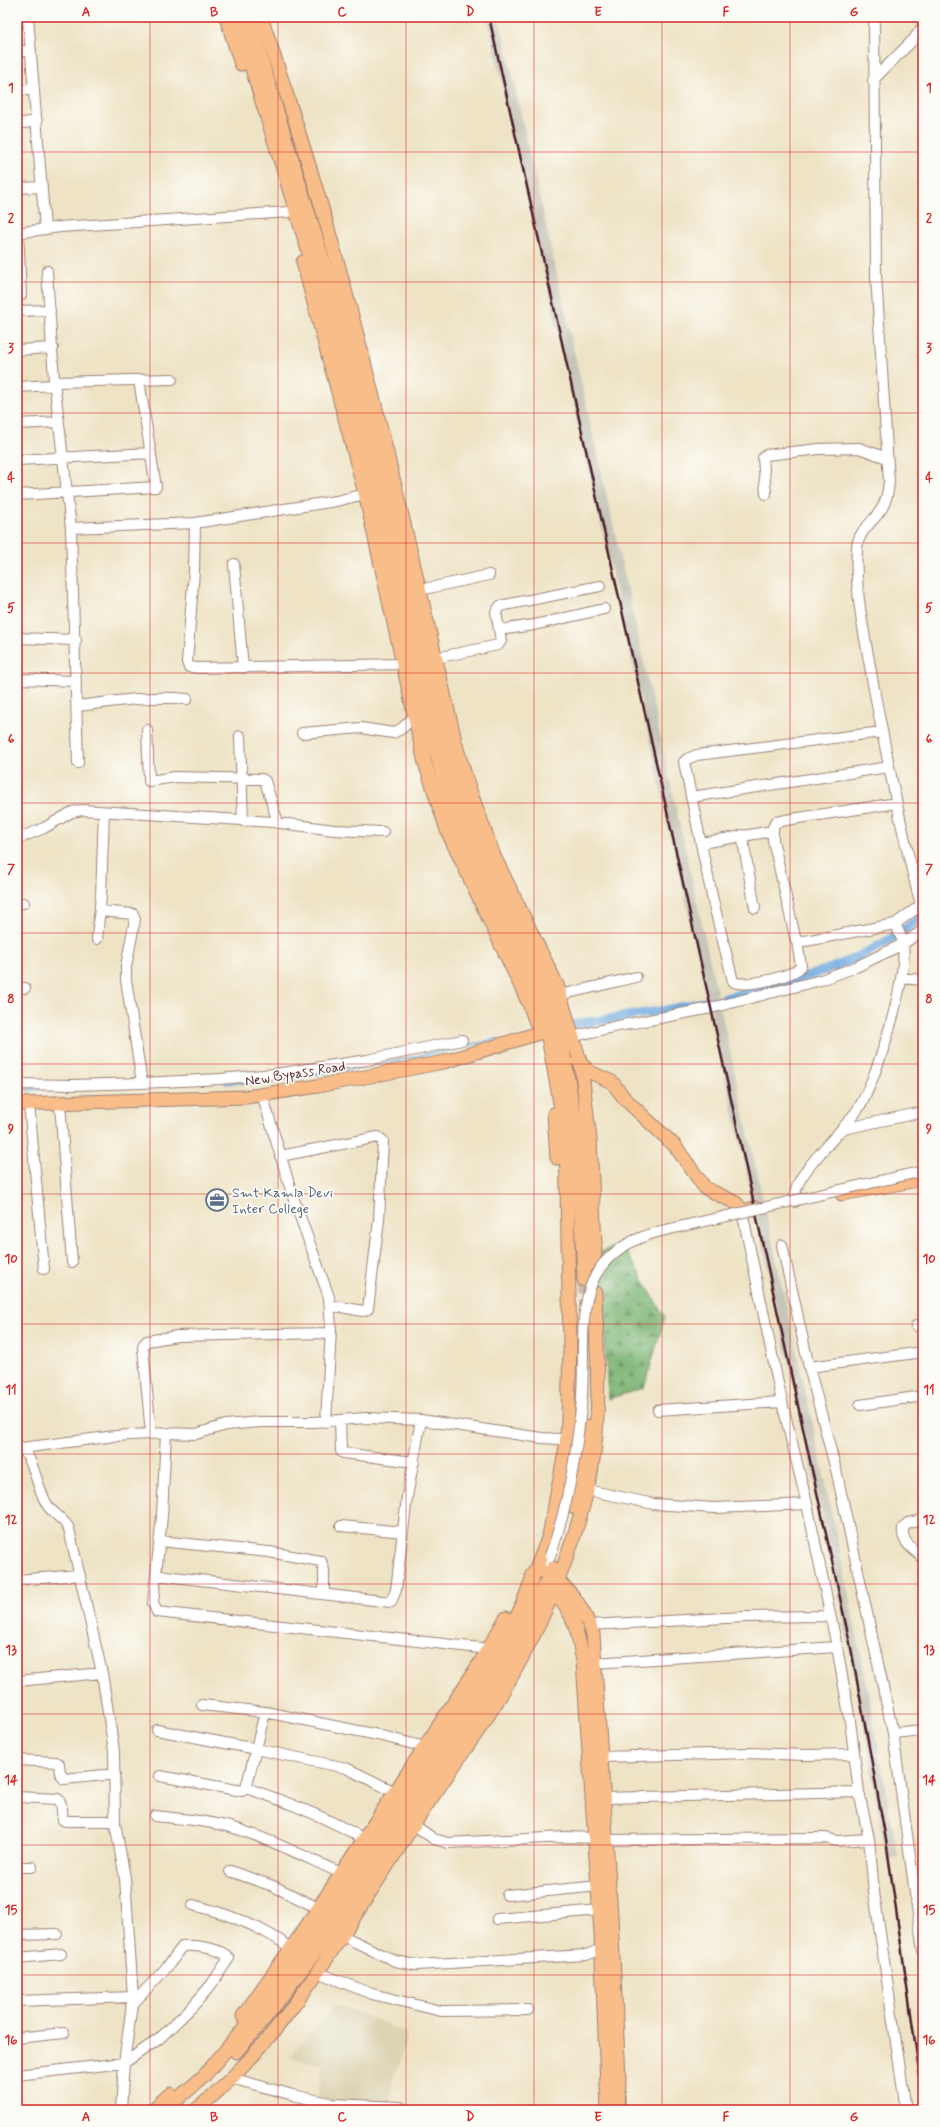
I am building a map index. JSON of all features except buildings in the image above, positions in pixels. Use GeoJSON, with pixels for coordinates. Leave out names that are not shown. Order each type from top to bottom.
{"type":"FeatureCollection","features":[{"type":"Feature","properties":{"kind":"main road"},"geometry":{"type":"LineString","coordinates":[[226,17],[289,212],[365,494],[425,763],[447,830],[530,1006],[559,1035],[581,1064],[590,1072],[612,1082],[625,1099],[675,1146],[705,1188],[730,1200],[742,1211],[923,1180]]}},
{"type":"Feature","properties":{"kind":"main road"},"geometry":{"type":"LineString","coordinates":[[236,17],[328,315],[367,457],[435,749],[454,814],[475,868],[534,989],[559,1035],[552,1088],[557,1143],[562,1366],[559,1439],[554,1490],[555,1510]]}},
{"type":"Feature","properties":{"kind":"main road"},"geometry":{"type":"LineString","coordinates":[[248,17],[339,313],[370,431],[434,701],[460,801],[481,854],[548,994],[559,1035],[577,1134],[584,1280]]}},
{"type":"Feature","properties":{"kind":"main road"},"geometry":{"type":"LineString","coordinates":[[176,2110],[212,2079],[269,2013],[324,1940],[500,1675],[543,1588],[547,1573],[549,1536],[555,1510],[568,1419],[570,1348],[566,1135],[559,1035],[560,995],[494,856],[457,749],[393,474],[339,269],[316,186],[261,17]]}},
{"type":"Feature","properties":{"kind":"main road","name":"New Bypass Road"},"geometry":{"type":"LineString","coordinates":[[23,1104],[246,1097],[318,1086],[403,1060],[444,1062],[559,1035]]}},
{"type":"Feature","properties":{"kind":"main road"},"geometry":{"type":"LineString","coordinates":[[581,1064],[590,1140],[595,1245],[594,1265]]}},
{"type":"Feature","properties":{"kind":"main road"},"geometry":{"type":"LineString","coordinates":[[196,2110],[222,2089],[231,2078],[251,2060],[317,1972],[489,1714],[540,1623],[543,1588],[547,1573],[587,1490],[595,1433],[597,1384],[595,1293]]}},
{"type":"Feature","properties":{"kind":"main road"},"geometry":{"type":"LineString","coordinates":[[152,2110],[198,2069],[245,2014],[318,1908],[425,1747],[489,1648],[522,1589],[547,1573],[558,1559],[577,1493],[590,1411],[590,1337]]}},
{"type":"Feature","properties":{"kind":"main road"},"geometry":{"type":"LineString","coordinates":[[547,1573],[577,1601],[589,1625],[587,1649],[617,2025],[618,2110]]}},
{"type":"Feature","properties":{"kind":"main road"},"geometry":{"type":"LineString","coordinates":[[543,1588],[569,1611],[594,1663],[603,1798],[599,1886],[608,2110]]}},
{"type":"Feature","properties":{"kind":"main road"},"geometry":{"type":"LineString","coordinates":[[165,2110],[204,2076],[251,2020],[315,1935],[490,1668],[520,1610],[543,1588]]}},
{"type":"Feature","properties":{"kind":"street"},"geometry":{"type":"LineString","coordinates":[[28,17],[45,229]]}},
{"type":"Feature","properties":{"kind":"street"},"geometry":{"type":"LineString","coordinates":[[798,942],[896,926],[922,905],[897,803],[882,732],[860,610],[857,547],[861,534],[882,510],[886,500],[889,482],[876,275],[873,80],[874,17]]}},
{"type":"Feature","properties":{"kind":"street"},"geometry":{"type":"LineString","coordinates":[[873,80],[914,39],[923,26]]}},
{"type":"Feature","properties":{"kind":"street"},"geometry":{"type":"LineString","coordinates":[[17,52],[31,50]]}},
{"type":"Feature","properties":{"kind":"street"},"geometry":{"type":"LineString","coordinates":[[17,91],[34,88]]}},
{"type":"Feature","properties":{"kind":"street"},"geometry":{"type":"LineString","coordinates":[[17,124],[37,122]]}},
{"type":"Feature","properties":{"kind":"street"},"geometry":{"type":"LineString","coordinates":[[17,188],[42,187]]}},
{"type":"Feature","properties":{"kind":"street"},"geometry":{"type":"LineString","coordinates":[[21,294],[18,276],[17,232],[289,212]]}},
{"type":"Feature","properties":{"kind":"street"},"geometry":{"type":"LineString","coordinates":[[48,271],[55,384],[71,528],[76,640],[78,763]]}},
{"type":"Feature","properties":{"kind":"street"},"geometry":{"type":"LineString","coordinates":[[17,310],[50,310]]}},
{"type":"Feature","properties":{"kind":"street"},"geometry":{"type":"LineString","coordinates":[[17,350],[53,348]]}},
{"type":"Feature","properties":{"kind":"street"},"geometry":{"type":"LineString","coordinates":[[17,387],[172,379]]}},
{"type":"Feature","properties":{"kind":"street"},"geometry":{"type":"LineString","coordinates":[[17,494],[154,488],[156,484],[139,380]]}},
{"type":"Feature","properties":{"kind":"street"},"geometry":{"type":"LineString","coordinates":[[17,424],[59,422]]}},
{"type":"Feature","properties":{"kind":"street"},"geometry":{"type":"LineString","coordinates":[[766,494],[763,458],[766,455],[819,449],[859,448],[887,458]]}},
{"type":"Feature","properties":{"kind":"street"},"geometry":{"type":"LineString","coordinates":[[17,460],[151,453]]}},
{"type":"Feature","properties":{"kind":"street"},"geometry":{"type":"LineString","coordinates":[[71,528],[195,523],[336,501],[365,494]]}},
{"type":"Feature","properties":{"kind":"street"},"geometry":{"type":"LineString","coordinates":[[195,523],[187,665],[191,668],[404,664]]}},
{"type":"Feature","properties":{"kind":"street"},"geometry":{"type":"LineString","coordinates":[[234,564],[243,668]]}},
{"type":"Feature","properties":{"kind":"street"},"geometry":{"type":"LineString","coordinates":[[420,590],[489,575]]}},
{"type":"Feature","properties":{"kind":"street"},"geometry":{"type":"LineString","coordinates":[[436,658],[494,648],[500,643],[496,612],[500,606],[600,586]]}},
{"type":"Feature","properties":{"kind":"street"},"geometry":{"type":"LineString","coordinates":[[499,630],[534,625],[604,609]]}},
{"type":"Feature","properties":{"kind":"street"},"geometry":{"type":"LineString","coordinates":[[17,638],[76,640]]}},
{"type":"Feature","properties":{"kind":"street"},"geometry":{"type":"LineString","coordinates":[[17,680],[76,681]]}},
{"type":"Feature","properties":{"kind":"street"},"geometry":{"type":"LineString","coordinates":[[77,706],[126,701],[173,698],[186,699]]}},
{"type":"Feature","properties":{"kind":"street"},"geometry":{"type":"LineString","coordinates":[[302,732],[361,728],[393,733],[401,729],[415,716]]}},
{"type":"Feature","properties":{"kind":"street"},"geometry":{"type":"LineString","coordinates":[[147,730],[149,780],[175,777],[262,779],[265,780],[278,823]]}},
{"type":"Feature","properties":{"kind":"street"},"geometry":{"type":"LineString","coordinates":[[882,732],[690,757],[685,760],[684,766],[690,797],[728,964],[735,984],[775,978],[796,972],[801,966],[798,942],[789,916],[773,831],[776,822],[897,803]]}},
{"type":"Feature","properties":{"kind":"street"},"geometry":{"type":"LineString","coordinates":[[240,736],[243,821]]}},
{"type":"Feature","properties":{"kind":"street"},"geometry":{"type":"LineString","coordinates":[[690,797],[890,767]]}},
{"type":"Feature","properties":{"kind":"street"},"geometry":{"type":"LineString","coordinates":[[17,839],[44,828],[72,812],[82,810],[278,823],[334,830],[383,832]]}},
{"type":"Feature","properties":{"kind":"street"},"geometry":{"type":"LineString","coordinates":[[97,939],[100,911],[104,812]]}},
{"type":"Feature","properties":{"kind":"street"},"geometry":{"type":"LineString","coordinates":[[701,843],[773,831]]}},
{"type":"Feature","properties":{"kind":"street"},"geometry":{"type":"LineString","coordinates":[[742,835],[755,908]]}},
{"type":"Feature","properties":{"kind":"street"},"geometry":{"type":"LineString","coordinates":[[100,911],[133,914],[136,919],[126,967],[126,980],[142,1083]]}},
{"type":"Feature","properties":{"kind":"street"},"geometry":{"type":"LineString","coordinates":[[795,1202],[797,1187],[804,1174],[859,1108],[868,1090],[894,1012],[901,978],[903,943],[896,926]]}},
{"type":"Feature","properties":{"kind":"street"},"geometry":{"type":"LineString","coordinates":[[559,1035],[613,1027],[711,1008],[821,980],[856,967],[903,943],[923,930]]}},
{"type":"Feature","properties":{"kind":"street"},"geometry":{"type":"LineString","coordinates":[[560,995],[636,977]]}},
{"type":"Feature","properties":{"kind":"street"},"geometry":{"type":"LineString","coordinates":[[901,978],[923,980]]}},
{"type":"Feature","properties":{"kind":"street"},"geometry":{"type":"LineString","coordinates":[[17,1084],[72,1085],[142,1083],[220,1079],[275,1074],[403,1060],[462,1040]]}},
{"type":"Feature","properties":{"kind":"street"},"geometry":{"type":"LineString","coordinates":[[262,1094],[280,1156],[310,1239],[330,1305],[331,1333],[326,1422]]}},
{"type":"Feature","properties":{"kind":"street"},"geometry":{"type":"LineString","coordinates":[[23,1104],[44,1269]]}},
{"type":"Feature","properties":{"kind":"street"},"geometry":{"type":"LineString","coordinates":[[60,1104],[72,1262]]}},
{"type":"Feature","properties":{"kind":"street"},"geometry":{"type":"LineString","coordinates":[[843,1129],[923,1112]]}},
{"type":"Feature","properties":{"kind":"street"},"geometry":{"type":"LineString","coordinates":[[280,1156],[378,1137],[383,1141],[379,1220],[368,1309],[363,1311],[330,1305]]}},
{"type":"Feature","properties":{"kind":"street"},"geometry":{"type":"LineString","coordinates":[[547,1573],[550,1556],[557,1538],[574,1467],[582,1406],[585,1303],[599,1270],[612,1254],[636,1239],[657,1232],[923,1171]]}},
{"type":"Feature","properties":{"kind":"street"},"geometry":{"type":"LineString","coordinates":[[742,1211],[782,1402],[807,1504],[837,1647],[859,1792],[869,1839],[874,1892],[906,2110]]}},
{"type":"Feature","properties":{"kind":"street"},"geometry":{"type":"LineString","coordinates":[[782,1245],[809,1367],[839,1482],[893,1733],[923,1951]]}},
{"type":"Feature","properties":{"kind":"street"},"geometry":{"type":"LineString","coordinates":[[151,1434],[143,1348],[147,1341],[177,1336],[331,1333]]}},
{"type":"Feature","properties":{"kind":"street"},"geometry":{"type":"LineString","coordinates":[[809,1367],[923,1352]]}},
{"type":"Feature","properties":{"kind":"street"},"geometry":{"type":"LineString","coordinates":[[860,1405],[923,1396]]}},
{"type":"Feature","properties":{"kind":"street"},"geometry":{"type":"LineString","coordinates":[[658,1410],[782,1402]]}},
{"type":"Feature","properties":{"kind":"street"},"geometry":{"type":"LineString","coordinates":[[19,1446],[151,1434],[196,1434],[226,1425],[260,1422],[326,1422],[366,1418],[421,1420],[542,1438],[559,1439]]}},
{"type":"Feature","properties":{"kind":"street"},"geometry":{"type":"LineString","coordinates":[[156,1575],[391,1602],[396,1590],[403,1532],[421,1420]]}},
{"type":"Feature","properties":{"kind":"street"},"geometry":{"type":"LineString","coordinates":[[340,1421],[341,1451],[343,1453],[414,1462]]}},
{"type":"Feature","properties":{"kind":"street"},"geometry":{"type":"LineString","coordinates":[[166,1433],[160,1541],[153,1603],[155,1610],[159,1612],[489,1648]]}},
{"type":"Feature","properties":{"kind":"street"},"geometry":{"type":"LineString","coordinates":[[19,1446],[26,1455],[48,1506],[67,1524],[102,1673],[114,1751],[115,1820],[125,1878],[132,2002],[124,2063],[121,2110]]}},
{"type":"Feature","properties":{"kind":"street"},"geometry":{"type":"LineString","coordinates":[[587,1490],[654,1504],[714,1508],[807,1504]]}},
{"type":"Feature","properties":{"kind":"street"},"geometry":{"type":"LineString","coordinates":[[923,1520],[908,1523],[903,1528],[902,1534],[912,1549],[923,1558]]}},
{"type":"Feature","properties":{"kind":"street"},"geometry":{"type":"LineString","coordinates":[[341,1526],[403,1532]]}},
{"type":"Feature","properties":{"kind":"street"},"geometry":{"type":"LineString","coordinates":[[160,1541],[269,1552],[321,1561],[324,1570],[324,1594]]}},
{"type":"Feature","properties":{"kind":"street"},"geometry":{"type":"LineString","coordinates":[[17,1580],[80,1575]]}},
{"type":"Feature","properties":{"kind":"street"},"geometry":{"type":"LineString","coordinates":[[589,1625],[746,1617],[830,1616]]}},
{"type":"Feature","properties":{"kind":"street"},"geometry":{"type":"LineString","coordinates":[[594,1663],[837,1647]]}},
{"type":"Feature","properties":{"kind":"street"},"geometry":{"type":"LineString","coordinates":[[17,1681],[102,1673]]}},
{"type":"Feature","properties":{"kind":"street"},"geometry":{"type":"LineString","coordinates":[[202,1705],[265,1712],[378,1735],[425,1747]]}},
{"type":"Feature","properties":{"kind":"street"},"geometry":{"type":"LineString","coordinates":[[160,1776],[242,1791],[246,1788],[265,1712]]}},
{"type":"Feature","properties":{"kind":"street"},"geometry":{"type":"LineString","coordinates":[[157,1730],[284,1754],[346,1768],[395,1792]]}},
{"type":"Feature","properties":{"kind":"street"},"geometry":{"type":"LineString","coordinates":[[893,1733],[923,1730]]}},
{"type":"Feature","properties":{"kind":"street"},"geometry":{"type":"LineString","coordinates":[[600,1757],[749,1753],[805,1755],[854,1754]]}},
{"type":"Feature","properties":{"kind":"street"},"geometry":{"type":"LineString","coordinates":[[17,1760],[56,1762],[59,1764],[60,1773],[64,1779],[115,1774]]}},
{"type":"Feature","properties":{"kind":"street"},"geometry":{"type":"LineString","coordinates":[[246,1788],[280,1799],[326,1818],[364,1839]]}},
{"type":"Feature","properties":{"kind":"street"},"geometry":{"type":"LineString","coordinates":[[603,1798],[859,1792]]}},
{"type":"Feature","properties":{"kind":"street"},"geometry":{"type":"LineString","coordinates":[[17,1797],[58,1799],[62,1804],[63,1820],[66,1821],[115,1820]]}},
{"type":"Feature","properties":{"kind":"street"},"geometry":{"type":"LineString","coordinates":[[155,1816],[212,1823],[236,1829],[287,1848],[341,1873]]}},
{"type":"Feature","properties":{"kind":"street"},"geometry":{"type":"LineString","coordinates":[[414,1825],[434,1839],[448,1843],[525,1838],[825,1838],[837,1841],[869,1839]]}},
{"type":"Feature","properties":{"kind":"street"},"geometry":{"type":"LineString","coordinates":[[17,1867],[32,1867]]}},
{"type":"Feature","properties":{"kind":"street"},"geometry":{"type":"LineString","coordinates":[[230,1871],[273,1886],[318,1908]]}},
{"type":"Feature","properties":{"kind":"street"},"geometry":{"type":"LineString","coordinates":[[507,1896],[599,1886]]}},
{"type":"Feature","properties":{"kind":"street"},"geometry":{"type":"LineString","coordinates":[[193,1905],[248,1922],[274,1936],[291,1948]]}},
{"type":"Feature","properties":{"kind":"street"},"geometry":{"type":"LineString","coordinates":[[497,1919],[600,1910]]}},
{"type":"Feature","properties":{"kind":"street"},"geometry":{"type":"LineString","coordinates":[[17,1935],[57,1934]]}},
{"type":"Feature","properties":{"kind":"street"},"geometry":{"type":"LineString","coordinates":[[341,1935],[395,1961],[416,1965],[586,1955],[602,1949]]}},
{"type":"Feature","properties":{"kind":"street"},"geometry":{"type":"LineString","coordinates":[[17,2001],[132,2002],[163,1972],[183,1946],[210,1949],[223,1953],[228,1958],[211,1985],[192,2007],[159,2039],[124,2063],[17,2075]]}},
{"type":"Feature","properties":{"kind":"street"},"geometry":{"type":"LineString","coordinates":[[17,1958],[61,1954]]}},
{"type":"Feature","properties":{"kind":"street"},"geometry":{"type":"LineString","coordinates":[[317,1972],[372,1994],[441,2011],[528,2010]]}},
{"type":"Feature","properties":{"kind":"street"},"geometry":{"type":"LineString","coordinates":[[17,2038],[64,2033]]}},
{"type":"Feature","properties":{"kind":"street"},"geometry":{"type":"LineString","coordinates":[[231,2078],[333,2104],[401,2107]]}},
{"type":"Feature","properties":{"kind":"shaded area"},"geometry":{"type":"Polygon","coordinates":[[[487,17],[499,17],[613,524],[819,1452],[862,1660],[898,1856],[886,1858],[862,1715],[835,1576],[760,1231],[487,17]]]}},
{"type":"Feature","properties":{"kind":"shaded area"},"geometry":{"type":"Polygon","coordinates":[[[336,2004],[408,2033],[385,2110],[315,2110],[323,2066],[289,2057],[336,2004]]]}},
{"type":"Feature","properties":{"kind":"green space"},"geometry":{"type":"Polygon","coordinates":[[[622,1244],[665,1317],[644,1388],[608,1399],[600,1252],[622,1244]]]}},
{"type":"Feature","properties":{"kind":"waterway"},"geometry":{"type":"LineString","coordinates":[[724,998],[777,985],[829,969],[854,959],[878,947],[923,915]]}},
{"type":"Feature","properties":{"kind":"waterway"},"geometry":{"type":"LineString","coordinates":[[575,1024],[666,1010],[704,1002]]}},
{"type":"Feature","properties":{"kind":"waterway"},"geometry":{"type":"LineString","coordinates":[[225,1083],[294,1078],[329,1073],[498,1039]]}},
{"type":"Feature","properties":{"kind":"waterway"},"geometry":{"type":"LineString","coordinates":[[17,1090],[42,1089]]}},
{"type":"Feature","properties":{"kind":"tunnel"},"geometry":{"type":"LineString","coordinates":[[584,1280],[589,1337]]}},
{"type":"Feature","properties":{"kind":"railway"},"geometry":{"type":"LineString","coordinates":[[489,17],[711,1008],[851,1648],[886,1840],[923,2098]]}},
{"type":"Feature","properties":{"kind":"place","name":"Smt Kamla Devi Inter College"},"geometry":{"type":"Point","coordinates":[217,1200]}}]}
